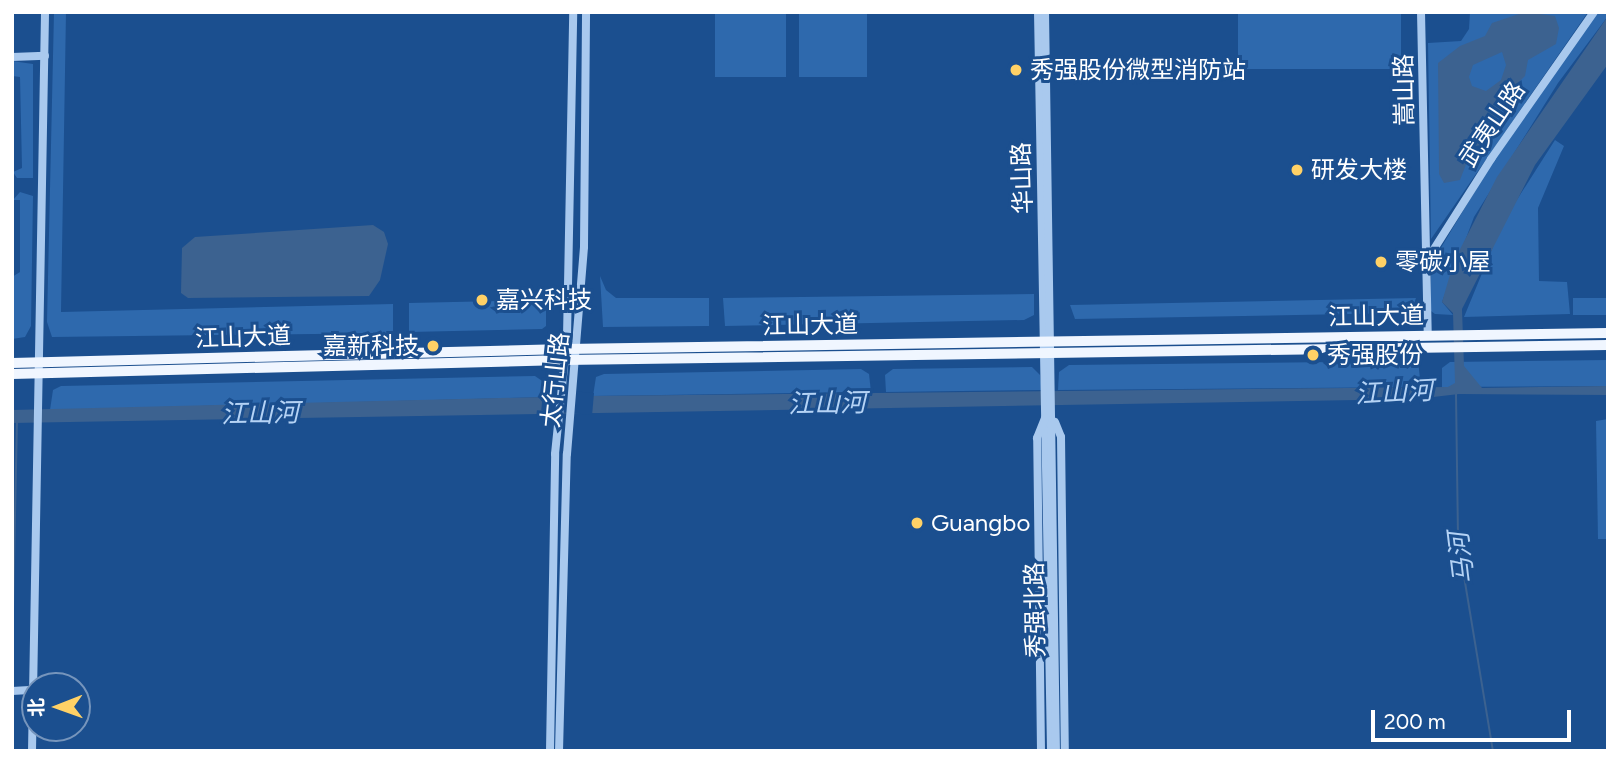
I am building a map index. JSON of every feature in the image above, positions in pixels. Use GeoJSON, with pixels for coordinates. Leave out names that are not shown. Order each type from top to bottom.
{"type":"FeatureCollection","features":[{"type":"Feature","properties":{"kind":"main road","name":"江山大道"},"geometry":{"type":"LineString","coordinates":[[1049,348],[1428,335],[1608,334]]}},
{"type":"Feature","properties":{"kind":"main road","name":"江山大道"},"geometry":{"type":"LineString","coordinates":[[12,374],[40,368],[565,354],[1608,345]]}},
{"type":"Feature","properties":{"kind":"main road","name":"江山大道"},"geometry":{"type":"LineString","coordinates":[[12,363],[40,368]]}},
{"type":"Feature","properties":{"kind":"street"},"geometry":{"type":"LineString","coordinates":[[34,672],[45,12]]}},
{"type":"Feature","properties":{"kind":"street","name":"太行山路"},"geometry":{"type":"LineString","coordinates":[[550,751],[557,425],[565,354],[573,12]]}},
{"type":"Feature","properties":{"kind":"street","name":"太行山路"},"geometry":{"type":"LineString","coordinates":[[559,751],[570,425],[578,354],[586,12]]}},
{"type":"Feature","properties":{"kind":"street","name":"华山路"},"geometry":{"type":"LineString","coordinates":[[1038,12],[1049,348]]}},
{"type":"Feature","properties":{"kind":"street","name":"华山路"},"geometry":{"type":"LineString","coordinates":[[1045,12],[1049,348]]}},
{"type":"Feature","properties":{"kind":"street","name":"嵩山路"},"geometry":{"type":"LineString","coordinates":[[1421,12],[1428,335]]}},
{"type":"Feature","properties":{"kind":"street","name":"武夷山路"},"geometry":{"type":"LineString","coordinates":[[1427,260],[1594,12]]}},
{"type":"Feature","properties":{"kind":"street"},"geometry":{"type":"LineString","coordinates":[[12,57],[45,56]]}},
{"type":"Feature","properties":{"kind":"street","name":"秀强北路"},"geometry":{"type":"LineString","coordinates":[[1049,348],[1051,751]]}},
{"type":"Feature","properties":{"kind":"street"},"geometry":{"type":"LineString","coordinates":[[1041,751],[1037,438],[1049,414]]}},
{"type":"Feature","properties":{"kind":"street"},"geometry":{"type":"LineString","coordinates":[[1049,414],[1061,437],[1065,751]]}},
{"type":"Feature","properties":{"kind":"street","name":"秀强北路"},"geometry":{"type":"LineString","coordinates":[[1049,414],[1056,751]]}},
{"type":"Feature","properties":{"kind":"shaded area"},"geometry":{"type":"Polygon","coordinates":[[[54,12],[66,12],[61,312],[393,304],[393,333],[52,337],[47,322],[54,12]]]}},
{"type":"Feature","properties":{"kind":"shaded area"},"geometry":{"type":"Polygon","coordinates":[[[715,12],[786,12],[786,77],[715,77],[715,12]]]}},
{"type":"Feature","properties":{"kind":"shaded area"},"geometry":{"type":"Polygon","coordinates":[[[799,12],[867,12],[867,77],[799,77],[799,12]]]}},
{"type":"Feature","properties":{"kind":"shaded area"},"geometry":{"type":"Polygon","coordinates":[[[1238,12],[1401,12],[1401,69],[1238,69],[1238,12]]]}},
{"type":"Feature","properties":{"kind":"shaded area"},"geometry":{"type":"Polygon","coordinates":[[[1470,12],[1588,12],[1431,239],[1428,43],[1461,41],[1469,29],[1470,12]]]}},
{"type":"Feature","properties":{"kind":"shaded area"},"geometry":{"type":"Polygon","coordinates":[[[1598,12],[1608,12],[1608,16],[1558,83],[1474,217],[1442,302],[1453,315],[1435,314],[1431,311],[1431,274],[1436,256],[1505,141],[1598,12]]]}},
{"type":"Feature","properties":{"kind":"shaded area"},"geometry":{"type":"Polygon","coordinates":[[[12,61],[33,64],[33,178],[17,178],[13,172],[22,168],[20,77],[12,76],[12,61]]]}},
{"type":"Feature","properties":{"kind":"shaded area"},"geometry":{"type":"Polygon","coordinates":[[[1555,140],[1564,146],[1538,208],[1539,281],[1567,282],[1570,314],[1464,317],[1504,220],[1555,140]]]}},
{"type":"Feature","properties":{"kind":"shaded area"},"geometry":{"type":"Polygon","coordinates":[[[20,192],[33,196],[31,326],[25,337],[12,339],[12,277],[20,272],[20,200],[13,200],[20,192]]]}},
{"type":"Feature","properties":{"kind":"shaded area"},"geometry":{"type":"Polygon","coordinates":[[[600,276],[606,290],[616,298],[709,298],[709,326],[603,327],[600,276]]]}},
{"type":"Feature","properties":{"kind":"shaded area"},"geometry":{"type":"Polygon","coordinates":[[[546,291],[546,326],[542,329],[409,332],[409,303],[541,300],[546,291]]]}},
{"type":"Feature","properties":{"kind":"shaded area"},"geometry":{"type":"Polygon","coordinates":[[[1034,294],[1034,315],[1024,320],[725,326],[723,298],[1034,294]]]}},
{"type":"Feature","properties":{"kind":"shaded area"},"geometry":{"type":"Polygon","coordinates":[[[1416,298],[1412,309],[1403,313],[1075,319],[1070,305],[1416,298]]]}},
{"type":"Feature","properties":{"kind":"shaded area"},"geometry":{"type":"Polygon","coordinates":[[[1573,298],[1608,298],[1608,315],[1573,315],[1573,298]]]}},
{"type":"Feature","properties":{"kind":"shaded area"},"geometry":{"type":"Polygon","coordinates":[[[1608,360],[1608,386],[1442,387],[1442,368],[1450,362],[1608,360]]]}},
{"type":"Feature","properties":{"kind":"shaded area"},"geometry":{"type":"Polygon","coordinates":[[[1418,361],[1421,387],[1058,390],[1059,372],[1069,365],[1418,361]]]}},
{"type":"Feature","properties":{"kind":"shaded area"},"geometry":{"type":"Polygon","coordinates":[[[1032,367],[1040,375],[1042,390],[886,392],[885,375],[893,369],[1032,367]]]}},
{"type":"Feature","properties":{"kind":"shaded area"},"geometry":{"type":"Polygon","coordinates":[[[861,369],[869,374],[871,392],[593,396],[596,377],[604,374],[861,369]]]}},
{"type":"Feature","properties":{"kind":"shaded area"},"geometry":{"type":"Polygon","coordinates":[[[535,376],[545,383],[547,397],[50,410],[53,390],[61,386],[535,376]]]}},
{"type":"Feature","properties":{"kind":"shaded area"},"geometry":{"type":"Polygon","coordinates":[[[1608,419],[1608,539],[1598,539],[1596,421],[1608,419]]]}},
{"type":"Feature","properties":{"kind":"water"},"geometry":{"type":"Polygon","coordinates":[[[1525,12],[1555,16],[1559,28],[1556,44],[1528,60],[1525,76],[1507,94],[1487,142],[1470,154],[1460,180],[1444,183],[1439,174],[1438,63],[1460,46],[1485,36],[1492,23],[1525,12]],[[1502,52],[1473,65],[1469,77],[1472,86],[1486,91],[1501,80],[1506,65],[1502,52]]]}},
{"type":"Feature","properties":{"kind":"water","name":"江山河"},"geometry":{"type":"Polygon","coordinates":[[[1608,16],[1608,64],[1535,165],[1462,309],[1464,366],[1482,388],[1608,386],[1608,395],[1459,394],[1416,399],[12,423],[12,410],[585,396],[1448,387],[1455,383],[1453,313],[1442,302],[1454,261],[1497,177],[1608,16]]]}},
{"type":"Feature","properties":{"kind":"water"},"geometry":{"type":"Polygon","coordinates":[[[373,225],[384,232],[388,244],[380,280],[369,296],[188,298],[181,293],[182,248],[195,237],[373,225]]]}},
{"type":"Feature","properties":{"kind":"pier"},"geometry":{"type":"Polygon","coordinates":[[[543,389],[594,393],[592,415],[541,410],[543,389]]]}},
{"type":"Feature","properties":{"kind":"waterway","name":"马河"},"geometry":{"type":"LineString","coordinates":[[1456,394],[1458,540],[1493,751]]}},
{"type":"Feature","properties":{"kind":"waterway"},"geometry":{"type":"LineString","coordinates":[[12,659],[17,422]]}},
{"type":"Feature","properties":{"kind":"place","name":"秀强股份微型消防站"},"geometry":{"type":"Point","coordinates":[1016,70]}},
{"type":"Feature","properties":{"kind":"place","name":"研发大楼"},"geometry":{"type":"Point","coordinates":[1297,170]}},
{"type":"Feature","properties":{"kind":"place","name":"零碳小屋"},"geometry":{"type":"Point","coordinates":[1381,262]}},
{"type":"Feature","properties":{"kind":"place","name":"嘉兴科技"},"geometry":{"type":"Point","coordinates":[482,300]}},
{"type":"Feature","properties":{"kind":"place","name":"嘉新科技"},"geometry":{"type":"Point","coordinates":[433,346]}},
{"type":"Feature","properties":{"kind":"place","name":"秀强股份"},"geometry":{"type":"Point","coordinates":[1313,355]}},
{"type":"Feature","properties":{"kind":"place","name":"Guangbo"},"geometry":{"type":"Point","coordinates":[917,523]}}]}
